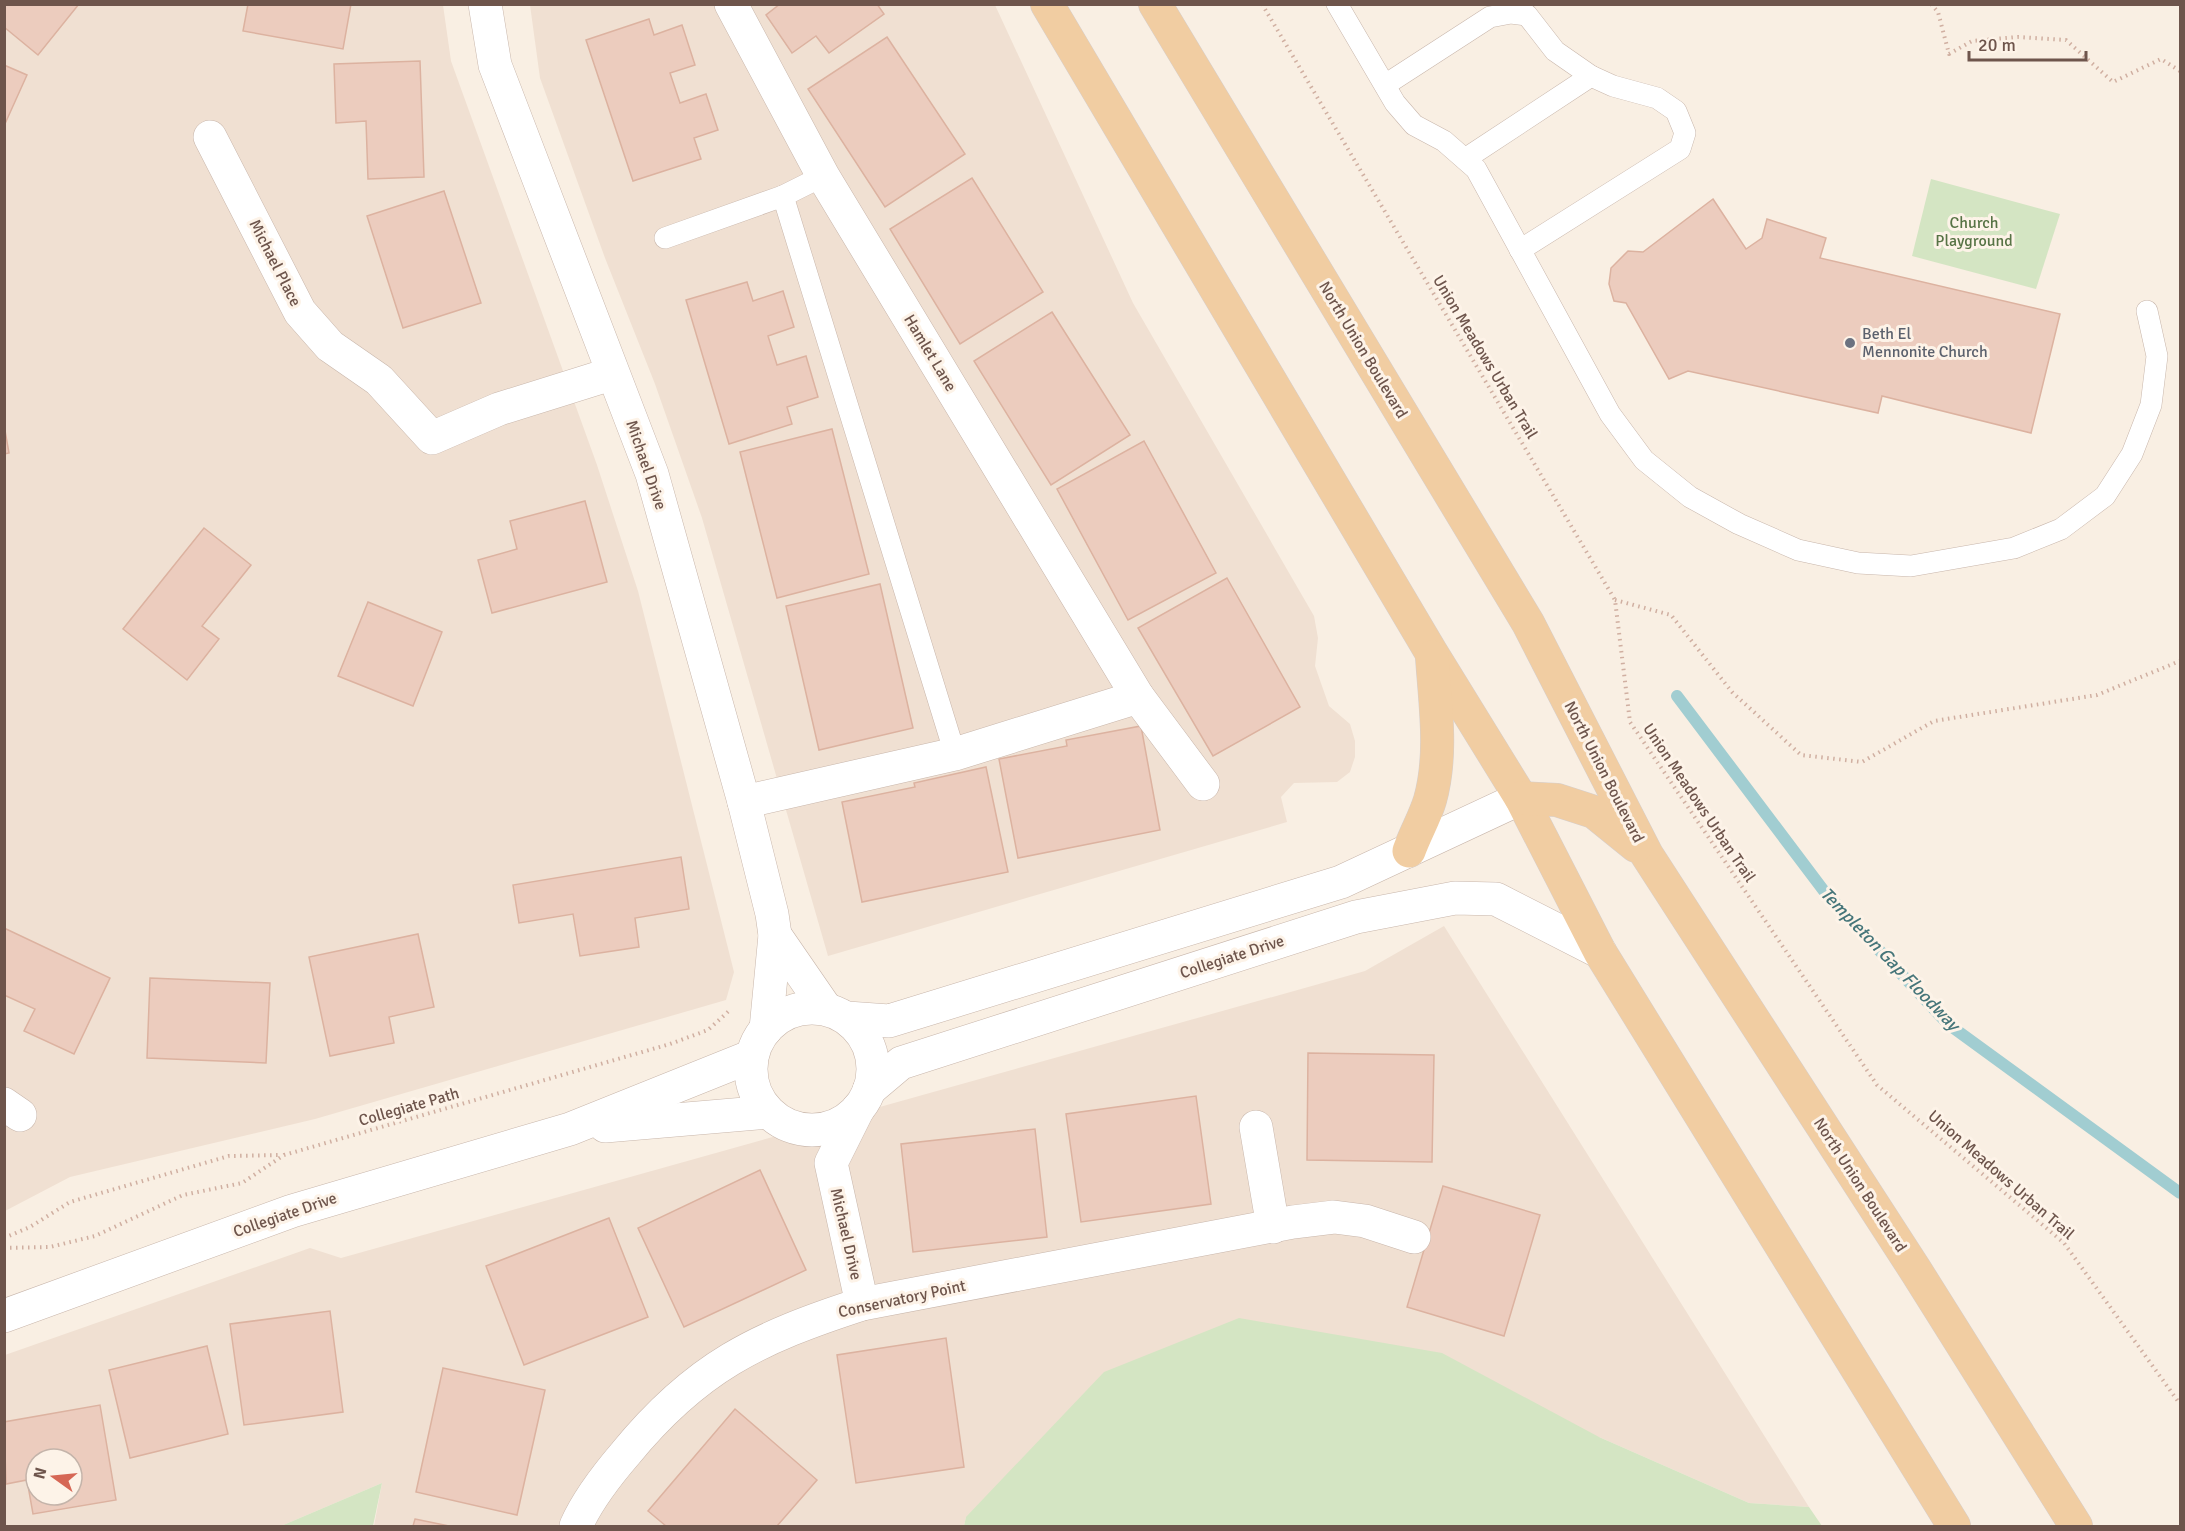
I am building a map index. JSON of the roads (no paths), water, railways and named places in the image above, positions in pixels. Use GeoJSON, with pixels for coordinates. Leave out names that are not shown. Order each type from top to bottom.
{"type":"FeatureCollection","features":[{"type":"Feature","properties":{"kind":"main road"},"geometry":{"type":"LineString","coordinates":[[1047,4],[1431,652],[1521,798],[1600,952],[1954,1527]]}},
{"type":"Feature","properties":{"kind":"main road","name":"North Union Boulevard"},"geometry":{"type":"LineString","coordinates":[[1155,4],[1528,623],[1647,855],[1910,1261],[2076,1527]]}},
{"type":"Feature","properties":{"kind":"main road"},"geometry":{"type":"LineString","coordinates":[[1409,851],[1430,800],[1436,764],[1437,727],[1431,652]]}},
{"type":"Feature","properties":{"kind":"main road"},"geometry":{"type":"LineString","coordinates":[[1521,798],[1557,800],[1594,812],[1647,855]]}},
{"type":"Feature","properties":{"kind":"street","name":"Michael Drive"},"geometry":{"type":"LineString","coordinates":[[485,4],[495,65],[611,374],[652,474],[744,802],[775,936],[759,1042]]}},
{"type":"Feature","properties":{"kind":"street","name":"Hamlet Lane"},"geometry":{"type":"LineString","coordinates":[[731,4],[823,176],[1138,697],[1203,784]]}},
{"type":"Feature","properties":{"kind":"street","name":"Michael Place"},"geometry":{"type":"LineString","coordinates":[[210,137],[300,312],[330,346],[379,380],[432,438],[500,410],[611,374]]}},
{"type":"Feature","properties":{"kind":"street"},"geometry":{"type":"LineString","coordinates":[[744,802],[955,754],[1138,697]]}},
{"type":"Feature","properties":{"kind":"street"},"geometry":{"type":"LineString","coordinates":[[836,1014],[861,1033],[870,1050],[873,1070],[864,1099],[831,1163],[777,1118],[757,1095],[751,1076],[759,1042],[773,1021],[791,1011],[810,1007],[836,1014],[889,1021],[1341,882],[1521,798]]}},
{"type":"Feature","properties":{"kind":"street","name":"Collegiate Drive"},"geometry":{"type":"LineString","coordinates":[[864,1099],[901,1063],[1356,917],[1455,898],[1496,899],[1600,952]]}},
{"type":"Feature","properties":{"kind":"street","name":"Michael Drive"},"geometry":{"type":"LineString","coordinates":[[775,936],[836,1014]]}},
{"type":"Feature","properties":{"kind":"street","name":"Collegiate Drive"},"geometry":{"type":"LineString","coordinates":[[4,1316],[292,1210],[570,1129],[759,1042]]}},
{"type":"Feature","properties":{"kind":"street"},"geometry":{"type":"LineString","coordinates":[[777,1118],[805,1130],[825,1128],[844,1121],[864,1099]]}},
{"type":"Feature","properties":{"kind":"street","name":"Collegiate Drive"},"geometry":{"type":"LineString","coordinates":[[570,1129],[777,1118]]}},
{"type":"Feature","properties":{"kind":"street"},"geometry":{"type":"LineString","coordinates":[[1256,1127],[1272,1227]]}},
{"type":"Feature","properties":{"kind":"street","name":"Michael Drive"},"geometry":{"type":"LineString","coordinates":[[831,1163],[862,1304]]}},
{"type":"Feature","properties":{"kind":"street","name":"Conservatory Point"},"geometry":{"type":"LineString","coordinates":[[576,1527],[612,1469],[649,1424],[684,1391],[723,1362],[766,1339],[862,1304],[1334,1217],[1365,1221],[1414,1237]]}},
{"type":"Feature","properties":{"kind":"lane"},"geometry":{"type":"LineString","coordinates":[[1337,4],[1395,103],[1414,125],[1444,141],[1476,169],[1610,414],[1644,460],[1690,496],[1739,524],[1798,550],[1858,563],[1911,566],[2014,548],[2061,529],[2105,496],[2132,454],[2151,405],[2157,356],[2147,311]]}},
{"type":"Feature","properties":{"kind":"lane"},"geometry":{"type":"LineString","coordinates":[[1384,85],[1490,17],[1511,13],[1527,15],[1555,51],[1591,76],[1613,86],[1657,98],[1676,111],[1686,133],[1680,149],[1520,250]]}},
{"type":"Feature","properties":{"kind":"lane"},"geometry":{"type":"LineString","coordinates":[[1466,159],[1591,76]]}},
{"type":"Feature","properties":{"kind":"lane"},"geometry":{"type":"LineString","coordinates":[[665,238],[783,196],[823,176]]}},
{"type":"Feature","properties":{"kind":"lane"},"geometry":{"type":"LineString","coordinates":[[783,196],[955,754]]}},
{"type":"Feature","properties":{"kind":"waterway","name":"Templeton Gap Floodway"},"geometry":{"type":"LineString","coordinates":[[1677,696],[1824,891],[1948,1024],[2180,1193]]}},
{"type":"Feature","properties":{"kind":"place","name":"Beth El Mennonite Church"},"geometry":{"type":"Point","coordinates":[1850,343]}},
{"type":"Feature","properties":{"kind":"park label","name":"Church Playground"},"geometry":{"type":"Point","coordinates":[1974,232]}}]}
